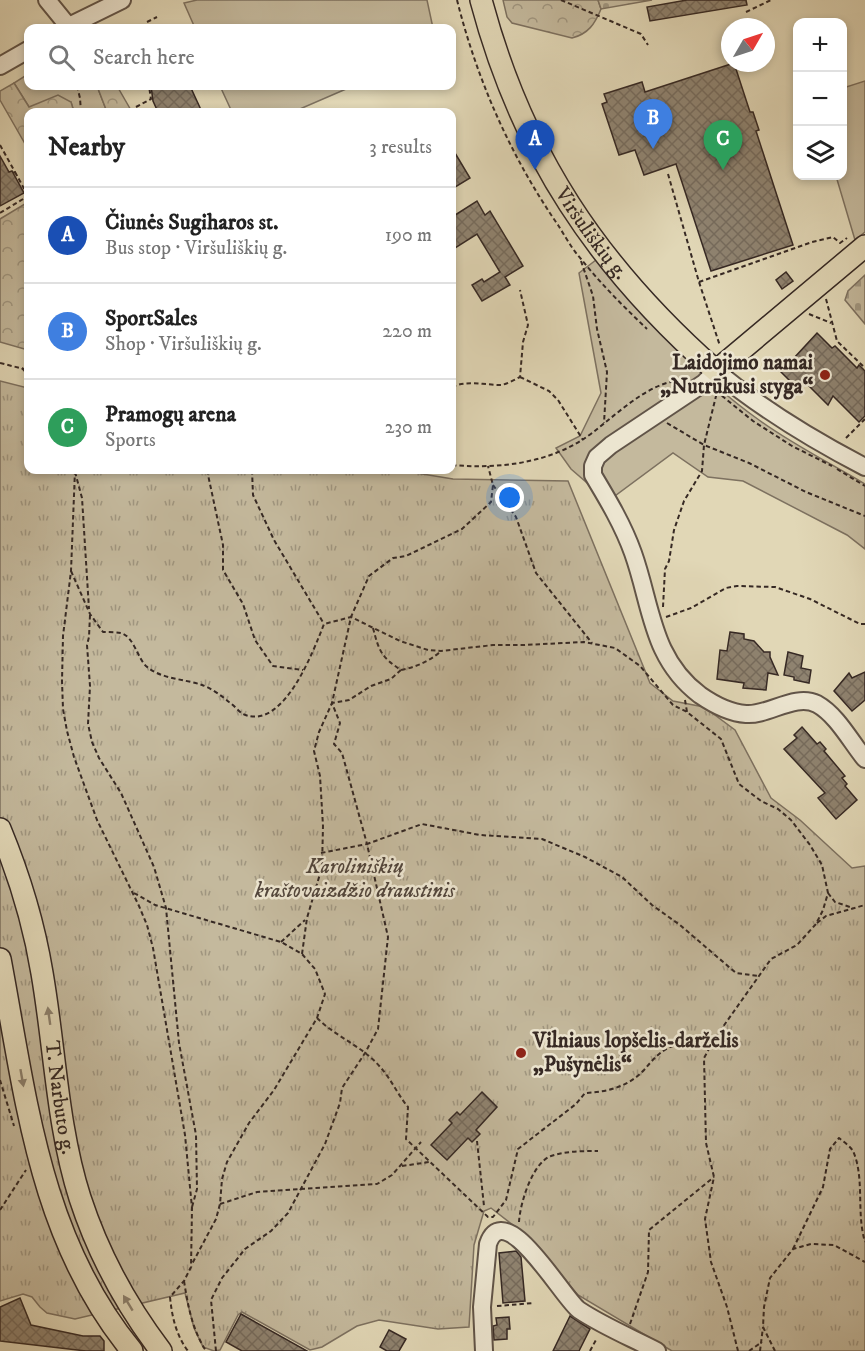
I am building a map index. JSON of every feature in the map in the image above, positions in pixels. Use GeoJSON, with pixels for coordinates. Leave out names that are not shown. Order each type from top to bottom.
{"type":"FeatureCollection","features":[{"type":"Feature","properties":{"kind":"main road","name":"Viršuliškių g."},"geometry":{"type":"LineString","coordinates":[[481,0],[495,50],[521,116],[543,162],[600,248],[643,300],[687,345],[712,381]]}},
{"type":"Feature","properties":{"kind":"main road"},"geometry":{"type":"LineString","coordinates":[[712,381],[857,242]]}},
{"type":"Feature","properties":{"kind":"main road","name":"T. Narbuto g."},"geometry":{"type":"LineString","coordinates":[[0,829],[18,876],[34,933],[68,1148],[80,1198],[97,1241],[125,1300],[161,1351]]}},
{"type":"Feature","properties":{"kind":"main road","name":"T. Narbuto g."},"geometry":{"type":"LineString","coordinates":[[0,959],[34,1145],[53,1209],[73,1255],[104,1313],[132,1351]]}},
{"type":"Feature","properties":{"kind":"street"},"geometry":{"type":"LineString","coordinates":[[47,0],[61,15],[65,24]]}},
{"type":"Feature","properties":{"kind":"street"},"geometry":{"type":"LineString","coordinates":[[75,24],[122,0]]}},
{"type":"Feature","properties":{"kind":"street"},"geometry":{"type":"LineString","coordinates":[[0,66],[24,52]]}},
{"type":"Feature","properties":{"kind":"street"},"geometry":{"type":"LineString","coordinates":[[865,467],[748,398],[712,381],[611,444],[597,457],[593,466],[593,475],[620,522],[632,552],[658,640],[669,663],[683,680],[711,703],[730,711],[747,714],[796,702],[806,701],[816,704],[836,722],[865,759]]}},
{"type":"Feature","properties":{"kind":"street"},"geometry":{"type":"LineString","coordinates":[[484,1351],[482,1307],[488,1244],[490,1236],[497,1231],[518,1237],[577,1309],[657,1351]]}},
{"type":"Feature","properties":{"kind":"path"},"geometry":{"type":"LineString","coordinates":[[561,0],[641,34],[648,45]]}},
{"type":"Feature","properties":{"kind":"path"},"geometry":{"type":"LineString","coordinates":[[746,12],[771,0]]}},
{"type":"Feature","properties":{"kind":"path"},"geometry":{"type":"LineString","coordinates":[[147,22],[157,17]]}},
{"type":"Feature","properties":{"kind":"path"},"geometry":{"type":"LineString","coordinates":[[78,90],[81,108]]}},
{"type":"Feature","properties":{"kind":"path"},"geometry":{"type":"LineString","coordinates":[[136,106],[151,99],[150,90]]}},
{"type":"Feature","properties":{"kind":"path"},"geometry":{"type":"LineString","coordinates":[[0,146],[24,189]]}},
{"type":"Feature","properties":{"kind":"path"},"geometry":{"type":"LineString","coordinates":[[668,174],[718,344],[711,344]]}},
{"type":"Feature","properties":{"kind":"path"},"geometry":{"type":"LineString","coordinates":[[0,213],[24,198]]}},
{"type":"Feature","properties":{"kind":"path"},"geometry":{"type":"LineString","coordinates":[[699,282],[812,242],[834,237],[840,243],[857,242]]}},
{"type":"Feature","properties":{"kind":"path"},"geometry":{"type":"LineString","coordinates":[[580,258],[593,296],[597,329],[608,372],[604,423]]}},
{"type":"Feature","properties":{"kind":"path"},"geometry":{"type":"LineString","coordinates":[[520,290],[528,325],[523,342],[520,377]]}},
{"type":"Feature","properties":{"kind":"path"},"geometry":{"type":"LineString","coordinates":[[826,299],[837,341],[865,368]]}},
{"type":"Feature","properties":{"kind":"path"},"geometry":{"type":"LineString","coordinates":[[809,314],[832,324]]}},
{"type":"Feature","properties":{"kind":"path"},"geometry":{"type":"LineString","coordinates":[[0,363],[24,370]]}},
{"type":"Feature","properties":{"kind":"path"},"geometry":{"type":"LineString","coordinates":[[520,377],[549,391],[558,400],[583,440]]}},
{"type":"Feature","properties":{"kind":"path"},"geometry":{"type":"LineString","coordinates":[[456,385],[482,383],[504,385],[520,377]]}},
{"type":"Feature","properties":{"kind":"path"},"geometry":{"type":"LineString","coordinates":[[456,465],[488,466],[545,457],[583,440],[626,406],[662,385],[677,380],[712,381],[702,471],[684,501],[674,530],[669,561],[665,569],[663,608],[653,622]]}},
{"type":"Feature","properties":{"kind":"path"},"geometry":{"type":"LineString","coordinates":[[654,416],[704,445],[749,463],[806,492],[865,516]]}},
{"type":"Feature","properties":{"kind":"path"},"geometry":{"type":"LineString","coordinates":[[846,438],[865,419]]}},
{"type":"Feature","properties":{"kind":"path"},"geometry":{"type":"LineString","coordinates":[[488,466],[493,484],[516,518],[536,573],[592,643]]}},
{"type":"Feature","properties":{"kind":"path"},"geometry":{"type":"LineString","coordinates":[[74,474],[71,571],[63,636],[63,709],[74,757],[97,820],[147,925],[166,1015],[184,1135],[192,1208],[191,1267]]}},
{"type":"Feature","properties":{"kind":"path"},"geometry":{"type":"LineString","coordinates":[[75,474],[82,498],[90,614],[90,637],[87,645],[90,686],[88,724],[99,758],[121,793],[154,867],[166,908],[180,1043],[196,1135],[197,1190],[192,1208]]}},
{"type":"Feature","properties":{"kind":"path"},"geometry":{"type":"LineString","coordinates":[[208,474],[223,545],[223,570],[243,604],[255,640],[273,666],[303,670]]}},
{"type":"Feature","properties":{"kind":"path"},"geometry":{"type":"LineString","coordinates":[[252,474],[253,495],[274,540],[324,624]]}},
{"type":"Feature","properties":{"kind":"path"},"geometry":{"type":"LineString","coordinates":[[302,954],[307,918],[322,867],[323,826],[320,776],[314,751],[319,732],[332,703],[351,617],[369,576],[393,558],[406,555],[462,529],[491,502],[493,484]]}},
{"type":"Feature","properties":{"kind":"path"},"geometry":{"type":"LineString","coordinates":[[71,571],[90,614],[103,632],[123,633],[131,640],[146,666],[174,679],[203,685],[230,702],[242,713],[255,717],[269,714],[283,703],[303,670],[324,624]]}},
{"type":"Feature","properties":{"kind":"path"},"geometry":{"type":"LineString","coordinates":[[653,622],[691,608],[726,588],[737,586],[775,587],[810,599],[860,624],[865,624]]}},
{"type":"Feature","properties":{"kind":"path"},"geometry":{"type":"LineString","coordinates":[[324,624],[351,617],[400,640],[428,650],[584,642],[615,648],[640,666],[673,705],[687,712],[721,739],[739,784],[791,820],[822,865],[828,893],[835,902],[853,908]]}},
{"type":"Feature","properties":{"kind":"path"},"geometry":{"type":"LineString","coordinates":[[374,628],[376,642],[384,659],[401,670]]}},
{"type":"Feature","properties":{"kind":"path"},"geometry":{"type":"LineString","coordinates":[[332,703],[349,700],[361,691],[391,679],[401,670],[431,659],[441,651]]}},
{"type":"Feature","properties":{"kind":"path"},"geometry":{"type":"LineString","coordinates":[[216,1351],[211,1300],[222,1278],[245,1249],[271,1232],[288,1213],[325,1144],[340,1103],[342,1088],[378,1029],[388,937],[342,753],[334,744],[339,723],[332,703]]}},
{"type":"Feature","properties":{"kind":"path"},"geometry":{"type":"LineString","coordinates":[[321,853],[366,844],[422,824],[480,835],[542,839],[585,857],[622,877],[652,905],[680,925],[736,973],[759,976]]}},
{"type":"Feature","properties":{"kind":"path"},"geometry":{"type":"LineString","coordinates":[[133,892],[155,905],[281,942],[302,954],[315,969],[325,994],[317,1018],[274,1090],[249,1123],[227,1162],[216,1219],[184,1281],[170,1297],[179,1339],[188,1351]]}},
{"type":"Feature","properties":{"kind":"path"},"geometry":{"type":"LineString","coordinates":[[816,924],[828,893]]}},
{"type":"Feature","properties":{"kind":"path"},"geometry":{"type":"LineString","coordinates":[[738,1351],[727,1307],[711,1262],[705,1219],[714,1177],[705,1143],[704,1058],[715,1038],[771,959],[797,945],[826,916],[865,905]]}},
{"type":"Feature","properties":{"kind":"path"},"geometry":{"type":"LineString","coordinates":[[281,942],[307,918]]}},
{"type":"Feature","properties":{"kind":"path"},"geometry":{"type":"LineString","coordinates":[[317,1018],[382,1068],[395,1091],[408,1107],[406,1138],[488,1217],[493,1217],[506,1200],[518,1149],[576,1104],[585,1093],[606,1092],[628,1082],[644,1071],[651,1061],[669,1047],[715,1038]]}},
{"type":"Feature","properties":{"kind":"path"},"geometry":{"type":"LineString","coordinates":[[0,1080],[13,1125],[19,1129]]}},
{"type":"Feature","properties":{"kind":"path"},"geometry":{"type":"LineString","coordinates":[[760,1351],[770,1278],[793,1249],[823,1187],[830,1149],[839,1138],[852,1149],[861,1170],[860,1202],[865,1242]]}},
{"type":"Feature","properties":{"kind":"path"},"geometry":{"type":"LineString","coordinates":[[477,1141],[484,1206]]}},
{"type":"Feature","properties":{"kind":"path"},"geometry":{"type":"LineString","coordinates":[[220,1204],[257,1192],[377,1184],[402,1166],[421,1142]]}},
{"type":"Feature","properties":{"kind":"path"},"geometry":{"type":"LineString","coordinates":[[518,1237],[520,1212],[525,1193],[533,1174],[549,1156],[598,1151]]}},
{"type":"Feature","properties":{"kind":"path"},"geometry":{"type":"LineString","coordinates":[[402,1166],[429,1162]]}},
{"type":"Feature","properties":{"kind":"path"},"geometry":{"type":"LineString","coordinates":[[0,1210],[26,1170]]}},
{"type":"Feature","properties":{"kind":"path"},"geometry":{"type":"LineString","coordinates":[[631,1322],[648,1272],[649,1230],[714,1177]]}},
{"type":"Feature","properties":{"kind":"path"},"geometry":{"type":"LineString","coordinates":[[793,1249],[811,1244],[834,1245],[865,1262]]}},
{"type":"Feature","properties":{"kind":"path"},"geometry":{"type":"LineString","coordinates":[[184,1281],[189,1313],[197,1338],[206,1351]]}},
{"type":"Feature","properties":{"kind":"path"},"geometry":{"type":"LineString","coordinates":[[501,1306],[534,1303]]}},
{"type":"Feature","properties":{"kind":"path"},"geometry":{"type":"LineString","coordinates":[[763,1327],[775,1351]]}},
{"type":"Feature","properties":{"kind":"path"},"geometry":{"type":"LineString","coordinates":[[749,1351],[762,1342]]}},
{"type":"Feature","properties":{"kind":"green space"},"geometry":{"type":"Polygon","coordinates":[[[197,0],[427,0],[432,24],[193,24],[184,3],[197,0]]]}},
{"type":"Feature","properties":{"kind":"green space"},"geometry":{"type":"Polygon","coordinates":[[[503,0],[598,0],[601,9],[590,28],[572,38],[512,23],[507,17],[503,0]]]}},
{"type":"Feature","properties":{"kind":"green space"},"geometry":{"type":"Polygon","coordinates":[[[598,0],[652,0],[601,9],[598,0]]]}},
{"type":"Feature","properties":{"kind":"green space"},"geometry":{"type":"Polygon","coordinates":[[[24,77],[24,90],[99,90],[105,108],[73,108],[71,102],[29,107],[14,83],[24,77]]]}},
{"type":"Feature","properties":{"kind":"green space"},"geometry":{"type":"Polygon","coordinates":[[[865,81],[865,232],[855,240],[837,180],[847,180],[847,87],[865,81]]]}},
{"type":"Feature","properties":{"kind":"green space"},"geometry":{"type":"Polygon","coordinates":[[[14,83],[29,107],[58,95],[71,102],[73,108],[24,108],[24,142],[0,100],[0,91],[14,83]]]}},
{"type":"Feature","properties":{"kind":"green space"},"geometry":{"type":"Polygon","coordinates":[[[99,90],[119,90],[130,108],[105,108],[99,90]]]}},
{"type":"Feature","properties":{"kind":"green space"},"geometry":{"type":"Polygon","coordinates":[[[222,90],[344,90],[302,108],[230,108],[222,90]]]}},
{"type":"Feature","properties":{"kind":"green space"},"geometry":{"type":"Polygon","coordinates":[[[24,204],[24,349],[0,342],[0,219],[24,204]]]}},
{"type":"Feature","properties":{"kind":"green space"},"geometry":{"type":"Polygon","coordinates":[[[596,260],[673,345],[714,385],[759,420],[865,484],[865,549],[847,535],[743,481],[708,477],[673,453],[608,501],[571,469],[556,448],[580,436],[601,393],[579,273],[596,260]]]}},
{"type":"Feature","properties":{"kind":"green space"},"geometry":{"type":"Polygon","coordinates":[[[865,275],[865,324],[845,300],[848,291],[865,275]]]}},
{"type":"Feature","properties":{"kind":"green space","name":"Karoliniškių kraštovaizdžio draustinis"},"geometry":{"type":"Polygon","coordinates":[[[0,381],[24,387],[24,474],[422,474],[453,479],[568,481],[650,683],[673,701],[704,707],[735,730],[771,798],[800,820],[852,868],[865,866],[865,1351],[672,1351],[578,1295],[527,1236],[491,1208],[484,1211],[474,1245],[469,1327],[438,1329],[379,1320],[357,1326],[322,1347],[310,1350],[242,1312],[238,1315],[220,1350],[214,1351],[203,1347],[194,1328],[185,1293],[75,1319],[47,1313],[32,1297],[23,1294],[0,1301],[0,381]]]}},
{"type":"Feature","properties":{"kind":"building"},"geometry":{"type":"Polygon","coordinates":[[[687,0],[746,0],[747,5],[650,21],[647,7],[687,0]]]}},
{"type":"Feature","properties":{"kind":"building"},"geometry":{"type":"Polygon","coordinates":[[[721,67],[721,72],[737,72],[750,112],[753,112],[759,130],[756,131],[793,245],[711,271],[676,164],[644,175],[635,150],[619,155],[602,104],[607,102],[604,94],[642,82],[645,92],[721,67]]]}},
{"type":"Feature","properties":{"kind":"building"},"geometry":{"type":"Polygon","coordinates":[[[152,90],[192,90],[200,108],[156,108],[152,90]]]}},
{"type":"Feature","properties":{"kind":"building"},"geometry":{"type":"Polygon","coordinates":[[[456,155],[470,178],[456,187],[456,155]]]}},
{"type":"Feature","properties":{"kind":"building"},"geometry":{"type":"Polygon","coordinates":[[[0,156],[9,172],[12,171],[24,193],[0,206],[0,156]]]}},
{"type":"Feature","properties":{"kind":"building"},"geometry":{"type":"Polygon","coordinates":[[[477,201],[485,215],[490,211],[523,266],[505,277],[510,285],[482,301],[472,285],[482,279],[484,282],[500,272],[477,234],[456,247],[456,214],[477,201]]]}},
{"type":"Feature","properties":{"kind":"building"},"geometry":{"type":"Polygon","coordinates":[[[786,272],[793,281],[782,289],[776,280],[786,272]]]}},
{"type":"Feature","properties":{"kind":"building","name":"Laidojimo namai „Nutrūkusi styga“"},"geometry":{"type":"Polygon","coordinates":[[[817,333],[832,348],[835,346],[857,368],[859,365],[865,371],[865,416],[859,422],[833,396],[828,405],[802,379],[795,386],[781,372],[817,333]]]}},
{"type":"Feature","properties":{"kind":"building"},"geometry":{"type":"Polygon","coordinates":[[[730,632],[744,634],[744,639],[754,641],[764,652],[770,652],[778,675],[768,673],[766,690],[743,688],[744,683],[717,679],[720,650],[727,651],[730,632]]]}},
{"type":"Feature","properties":{"kind":"building"},"geometry":{"type":"Polygon","coordinates":[[[788,652],[803,656],[801,668],[811,670],[809,683],[784,675],[788,652]]]}},
{"type":"Feature","properties":{"kind":"building"},"geometry":{"type":"Polygon","coordinates":[[[865,672],[865,700],[852,711],[834,691],[849,673],[852,678],[865,672]]]}},
{"type":"Feature","properties":{"kind":"building"},"geometry":{"type":"Polygon","coordinates":[[[802,727],[817,744],[820,742],[826,749],[824,751],[845,776],[842,778],[847,784],[845,786],[857,800],[836,819],[818,798],[825,793],[784,749],[797,738],[794,735],[802,727]]]}},
{"type":"Feature","properties":{"kind":"building"},"geometry":{"type":"Polygon","coordinates":[[[482,1092],[497,1107],[476,1130],[480,1134],[472,1142],[468,1138],[447,1160],[431,1145],[452,1123],[449,1120],[457,1112],[460,1115],[482,1092]]]}},
{"type":"Feature","properties":{"kind":"building"},"geometry":{"type":"Polygon","coordinates":[[[516,1251],[521,1257],[525,1301],[503,1303],[499,1253],[516,1251]]]}},
{"type":"Feature","properties":{"kind":"building"},"geometry":{"type":"Polygon","coordinates":[[[20,1298],[31,1325],[83,1336],[100,1336],[104,1341],[104,1351],[0,1341],[0,1307],[20,1298]]]}},
{"type":"Feature","properties":{"kind":"building"},"geometry":{"type":"Polygon","coordinates":[[[241,1314],[307,1351],[242,1351],[226,1342],[241,1314]]]}},
{"type":"Feature","properties":{"kind":"building"},"geometry":{"type":"Polygon","coordinates":[[[570,1316],[590,1329],[579,1351],[553,1351],[570,1316]]]}},
{"type":"Feature","properties":{"kind":"building"},"geometry":{"type":"Polygon","coordinates":[[[509,1317],[510,1329],[507,1329],[507,1339],[494,1340],[493,1326],[497,1325],[496,1318],[509,1317]]]}},
{"type":"Feature","properties":{"kind":"building"},"geometry":{"type":"Polygon","coordinates":[[[389,1330],[406,1339],[399,1351],[387,1351],[380,1347],[389,1330]]]}},
{"type":"Feature","properties":{"kind":"place","name":"SportSales"},"geometry":{"type":"Point","coordinates":[653,149]}},
{"type":"Feature","properties":{"kind":"place","name":"Čiunės Sugiharos st."},"geometry":{"type":"Point","coordinates":[535,170]}},
{"type":"Feature","properties":{"kind":"place","name":"Pramogų arena"},"geometry":{"type":"Point","coordinates":[723,170]}},
{"type":"Feature","properties":{"kind":"place","name":"Laidojimo namai „Nutrūkusi styga“"},"geometry":{"type":"Point","coordinates":[825,375]}},
{"type":"Feature","properties":{"kind":"place","name":"Vilniaus lopšelis-darželis „Pušynėlis“"},"geometry":{"type":"Point","coordinates":[521,1053]}}]}
